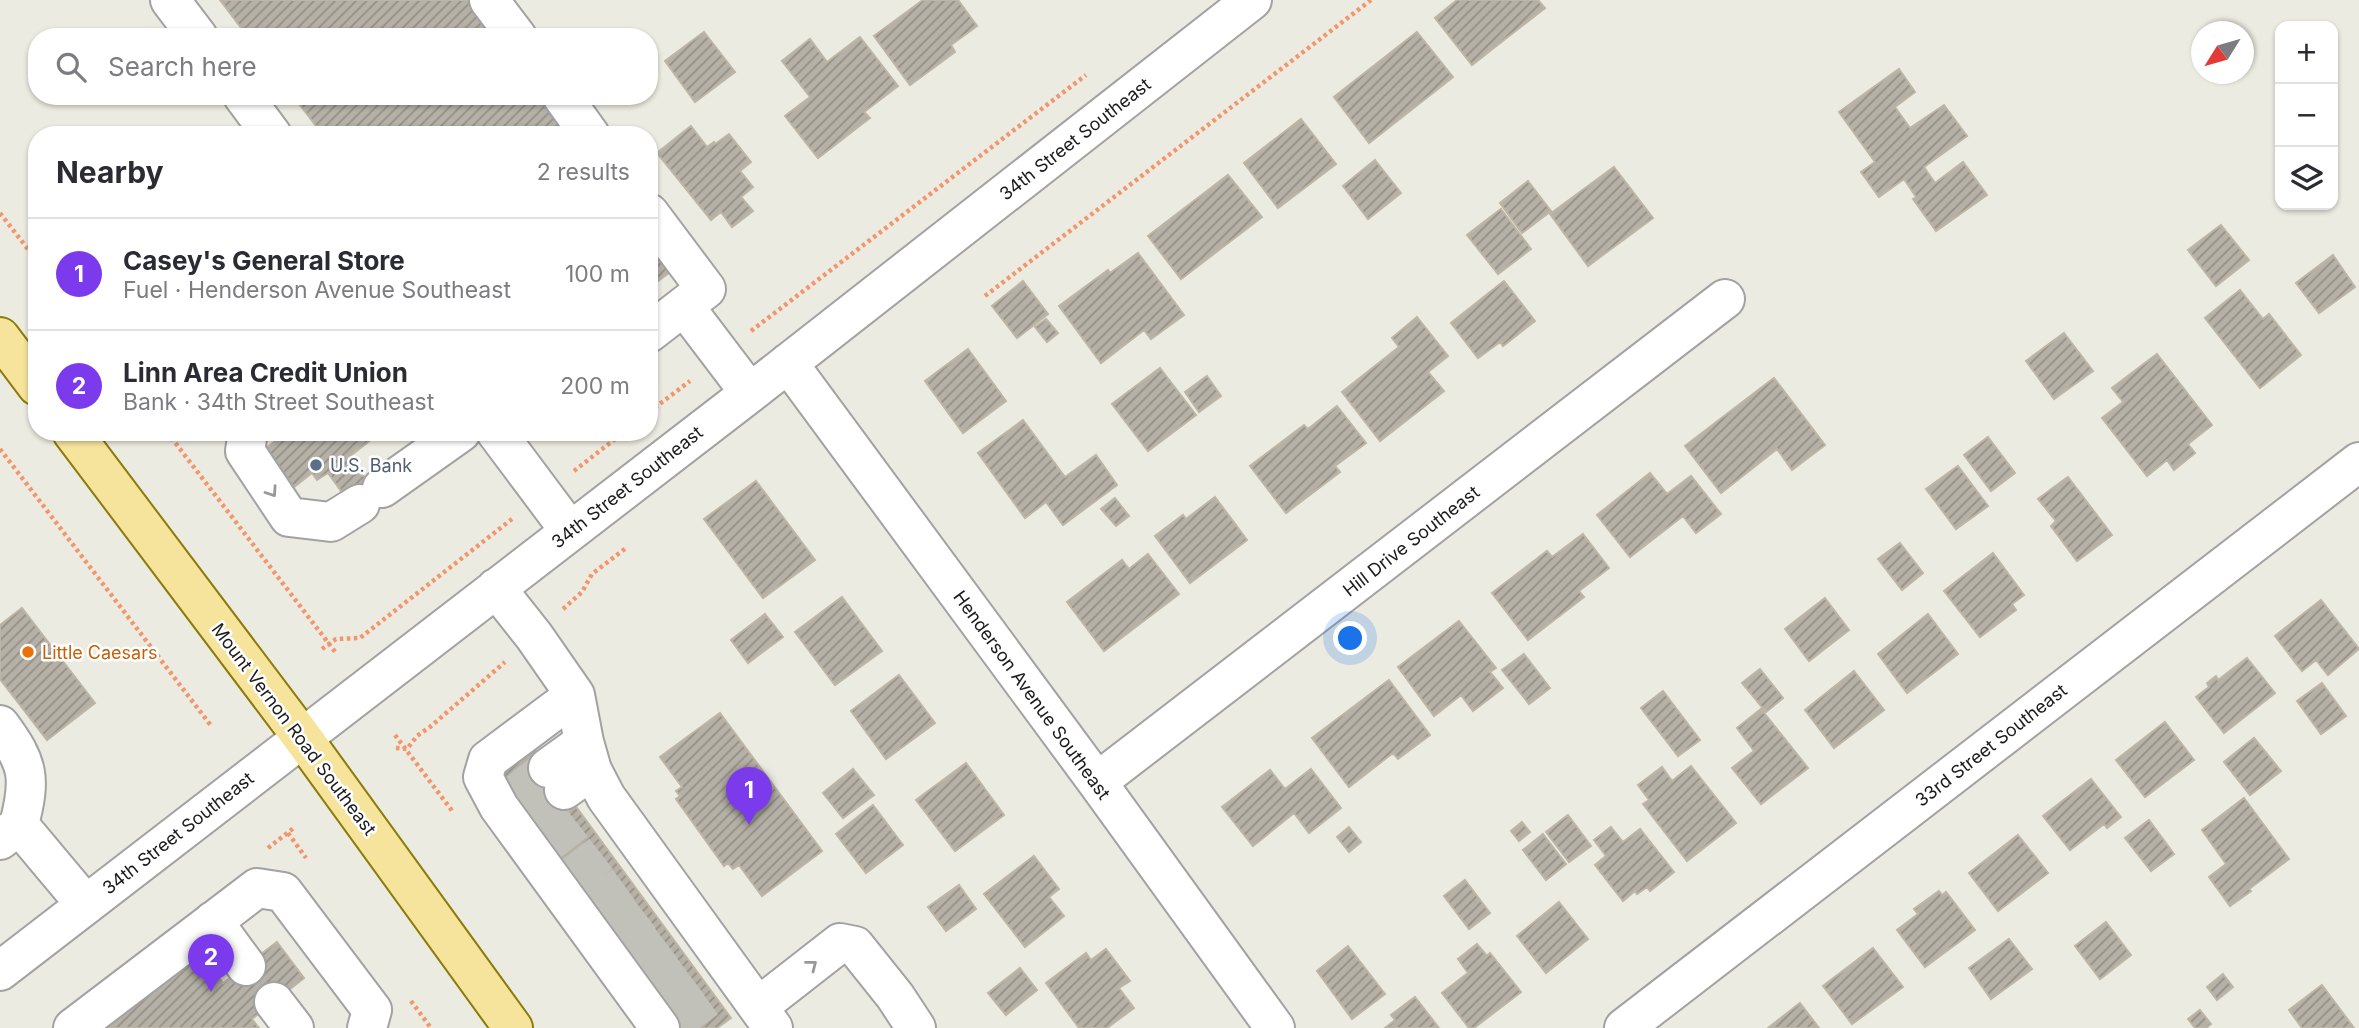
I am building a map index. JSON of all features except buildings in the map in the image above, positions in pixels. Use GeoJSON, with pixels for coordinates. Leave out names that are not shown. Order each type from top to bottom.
{"type":"FeatureCollection","features":[{"type":"Feature","properties":{"kind":"main road","name":"Mount Vernon Road Southeast"},"geometry":{"type":"LineString","coordinates":[[79,441],[302,737],[513,1028]]}},
{"type":"Feature","properties":{"kind":"street"},"geometry":{"type":"LineString","coordinates":[[170,0],[191,28]]}},
{"type":"Feature","properties":{"kind":"street"},"geometry":{"type":"LineString","coordinates":[[489,0],[510,28]]}},
{"type":"Feature","properties":{"kind":"street","name":"34th Street Southeast"},"geometry":{"type":"LineString","coordinates":[[0,971],[750,393],[1252,0]]}},
{"type":"Feature","properties":{"kind":"street"},"geometry":{"type":"LineString","coordinates":[[250,105],[265,126]]}},
{"type":"Feature","properties":{"kind":"street"},"geometry":{"type":"LineString","coordinates":[[568,105],[584,126]]}},
{"type":"Feature","properties":{"kind":"street"},"geometry":{"type":"LineString","coordinates":[[658,225],[706,289],[658,326]]}},
{"type":"Feature","properties":{"kind":"street","name":"Hill Drive Southeast"},"geometry":{"type":"LineString","coordinates":[[1097,782],[1724,299]]}},
{"type":"Feature","properties":{"kind":"street"},"geometry":{"type":"LineString","coordinates":[[684,306],[750,393]]}},
{"type":"Feature","properties":{"kind":"street","name":"Henderson Avenue Southeast"},"geometry":{"type":"LineString","coordinates":[[788,363],[1275,1028]]}},
{"type":"Feature","properties":{"kind":"street"},"geometry":{"type":"LineString","coordinates":[[247,441],[245,451],[289,517],[331,522],[448,441]]}},
{"type":"Feature","properties":{"kind":"street"},"geometry":{"type":"LineString","coordinates":[[510,441],[543,495],[570,531]]}},
{"type":"Feature","properties":{"kind":"street","name":"33rd Street Southeast"},"geometry":{"type":"LineString","coordinates":[[1624,1028],[2359,462]]}},
{"type":"Feature","properties":{"kind":"street"},"geometry":{"type":"LineString","coordinates":[[496,588],[575,695],[580,781],[662,899],[732,987],[840,943],[855,946],[895,996],[916,1028]]}},
{"type":"Feature","properties":{"kind":"street"},"geometry":{"type":"LineString","coordinates":[[575,695],[488,760],[483,778],[523,826],[661,1016]]}},
{"type":"Feature","properties":{"kind":"street"},"geometry":{"type":"LineString","coordinates":[[0,725],[18,749],[26,776],[26,800],[10,833],[86,905]]}},
{"type":"Feature","properties":{"kind":"street"},"geometry":{"type":"LineString","coordinates":[[73,1028],[257,888],[283,892],[372,1010],[367,1028]]}},
{"type":"Feature","properties":{"kind":"street"},"geometry":{"type":"LineString","coordinates":[[213,922],[246,966]]}},
{"type":"Feature","properties":{"kind":"path"},"geometry":{"type":"LineString","coordinates":[[985,296],[1371,0]]}},
{"type":"Feature","properties":{"kind":"path"},"geometry":{"type":"LineString","coordinates":[[658,405],[1097,66]]}},
{"type":"Feature","properties":{"kind":"path"},"geometry":{"type":"LineString","coordinates":[[0,213],[28,249]]}},
{"type":"Feature","properties":{"kind":"path"},"geometry":{"type":"LineString","coordinates":[[174,441],[337,653]]}},
{"type":"Feature","properties":{"kind":"path"},"geometry":{"type":"LineString","coordinates":[[322,649],[336,639],[360,638],[612,441]]}},
{"type":"Feature","properties":{"kind":"path"},"geometry":{"type":"LineString","coordinates":[[0,450],[212,727]]}},
{"type":"Feature","properties":{"kind":"tunnel"},"geometry":{"type":"LineString","coordinates":[[512,797],[548,768]]}},
{"type":"Feature","properties":{"kind":"tunnel"},"geometry":{"type":"LineString","coordinates":[[529,820],[564,790]]}},
{"type":"Feature","properties":{"kind":"tunnel"},"geometry":{"type":"LineString","coordinates":[[546,845],[583,816]]}},
{"type":"Feature","properties":{"kind":"tunnel"},"geometry":{"type":"LineString","coordinates":[[571,877],[607,849]]}},
{"type":"Feature","properties":{"kind":"tunnel"},"geometry":{"type":"LineString","coordinates":[[593,907],[630,880]]}},
{"type":"Feature","properties":{"kind":"tunnel"},"geometry":{"type":"LineString","coordinates":[[614,936],[650,908]]}},
{"type":"Feature","properties":{"kind":"tunnel"},"geometry":{"type":"LineString","coordinates":[[635,965],[672,937]]}},
{"type":"Feature","properties":{"kind":"tunnel"},"geometry":{"type":"LineString","coordinates":[[657,995],[695,967]]}},
{"type":"Feature","properties":{"kind":"tunnel"},"geometry":{"type":"LineString","coordinates":[[676,1021],[714,994]]}},
{"type":"Feature","properties":{"kind":"place","name":"U.S. Bank"},"geometry":{"type":"Point","coordinates":[316,465]}},
{"type":"Feature","properties":{"kind":"place","name":"Little Caesars"},"geometry":{"type":"Point","coordinates":[28,652]}},
{"type":"Feature","properties":{"kind":"place","name":"Casey's General Store"},"geometry":{"type":"Point","coordinates":[749,825]}},
{"type":"Feature","properties":{"kind":"place","name":"Linn Area Credit Union"},"geometry":{"type":"Point","coordinates":[211,992]}}]}
